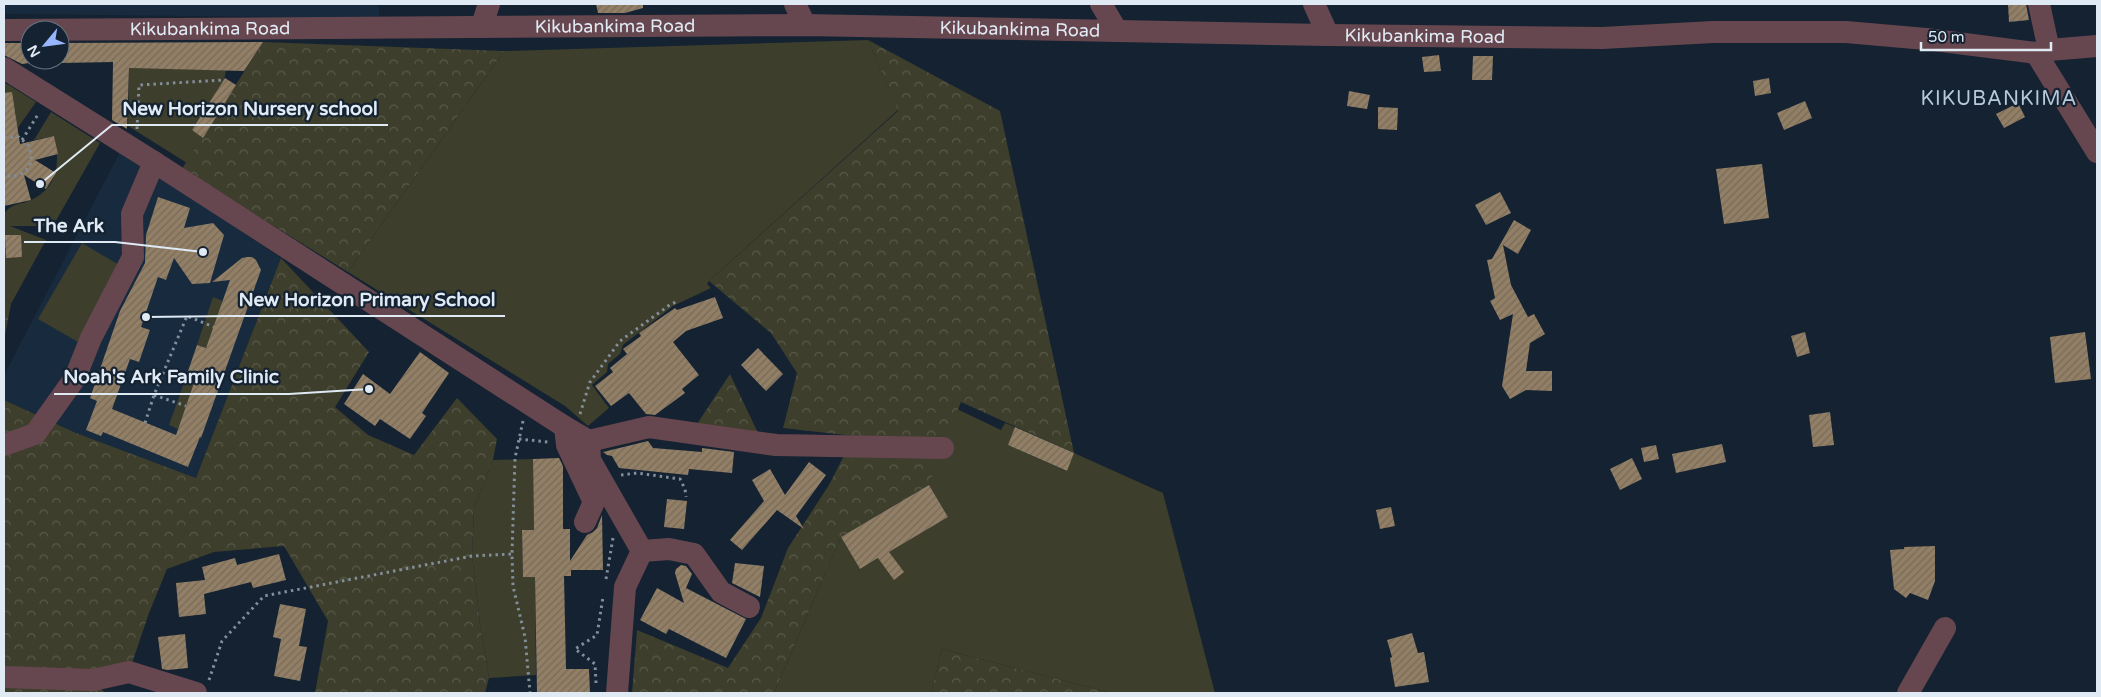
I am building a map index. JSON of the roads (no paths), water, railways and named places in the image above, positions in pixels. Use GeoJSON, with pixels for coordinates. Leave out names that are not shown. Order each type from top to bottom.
{"type":"FeatureCollection","features":[{"type":"Feature","properties":{"kind":"street"},"geometry":{"type":"LineString","coordinates":[[485,27],[484,19],[489,4]]}},
{"type":"Feature","properties":{"kind":"street"},"geometry":{"type":"LineString","coordinates":[[796,4],[805,25]]}},
{"type":"Feature","properties":{"kind":"street"},"geometry":{"type":"LineString","coordinates":[[1101,4],[1117,31]]}},
{"type":"Feature","properties":{"kind":"street"},"geometry":{"type":"LineString","coordinates":[[1314,4],[1328,35]]}},
{"type":"Feature","properties":{"kind":"street"},"geometry":{"type":"LineString","coordinates":[[2039,4],[2043,52],[2097,152]]}},
{"type":"Feature","properties":{"kind":"street","name":"Kikubankima Road"},"geometry":{"type":"LineString","coordinates":[[4,30],[805,25],[1602,38],[1714,32],[1846,32],[2043,52],[2097,46]]}},
{"type":"Feature","properties":{"kind":"street"},"geometry":{"type":"LineString","coordinates":[[4,68],[527,401],[574,436],[601,478],[642,551]]}},
{"type":"Feature","properties":{"kind":"street"},"geometry":{"type":"LineString","coordinates":[[4,445],[34,434],[75,378],[91,338],[134,257],[132,214],[145,156]]}},
{"type":"Feature","properties":{"kind":"street"},"geometry":{"type":"LineString","coordinates":[[574,436],[649,427],[776,445],[943,448]]}},
{"type":"Feature","properties":{"kind":"street"},"geometry":{"type":"LineString","coordinates":[[574,436],[594,502],[585,522]]}},
{"type":"Feature","properties":{"kind":"street"},"geometry":{"type":"LineString","coordinates":[[642,551],[669,549],[694,554],[721,592],[749,607]]}},
{"type":"Feature","properties":{"kind":"street"},"geometry":{"type":"LineString","coordinates":[[617,693],[625,587],[642,551]]}},
{"type":"Feature","properties":{"kind":"street"},"geometry":{"type":"LineString","coordinates":[[1908,693],[1945,628]]}},
{"type":"Feature","properties":{"kind":"street"},"geometry":{"type":"LineString","coordinates":[[4,677],[93,680],[129,672],[202,689]]}},
{"type":"Feature","properties":{"kind":"place","name":"New Horizon Nursery school"},"geometry":{"type":"Point","coordinates":[40,184]}},
{"type":"Feature","properties":{"kind":"place","name":"The Ark"},"geometry":{"type":"Point","coordinates":[203,252]}},
{"type":"Feature","properties":{"kind":"place","name":"New Horizon Primary School"},"geometry":{"type":"Point","coordinates":[146,317]}},
{"type":"Feature","properties":{"kind":"place","name":"Noah's Ark Family Clinic"},"geometry":{"type":"Point","coordinates":[369,389]}},
{"type":"Feature","properties":{"kind":"district","name":"KIKUBANKIMA"},"geometry":{"type":"Point","coordinates":[1999,99]}}]}
